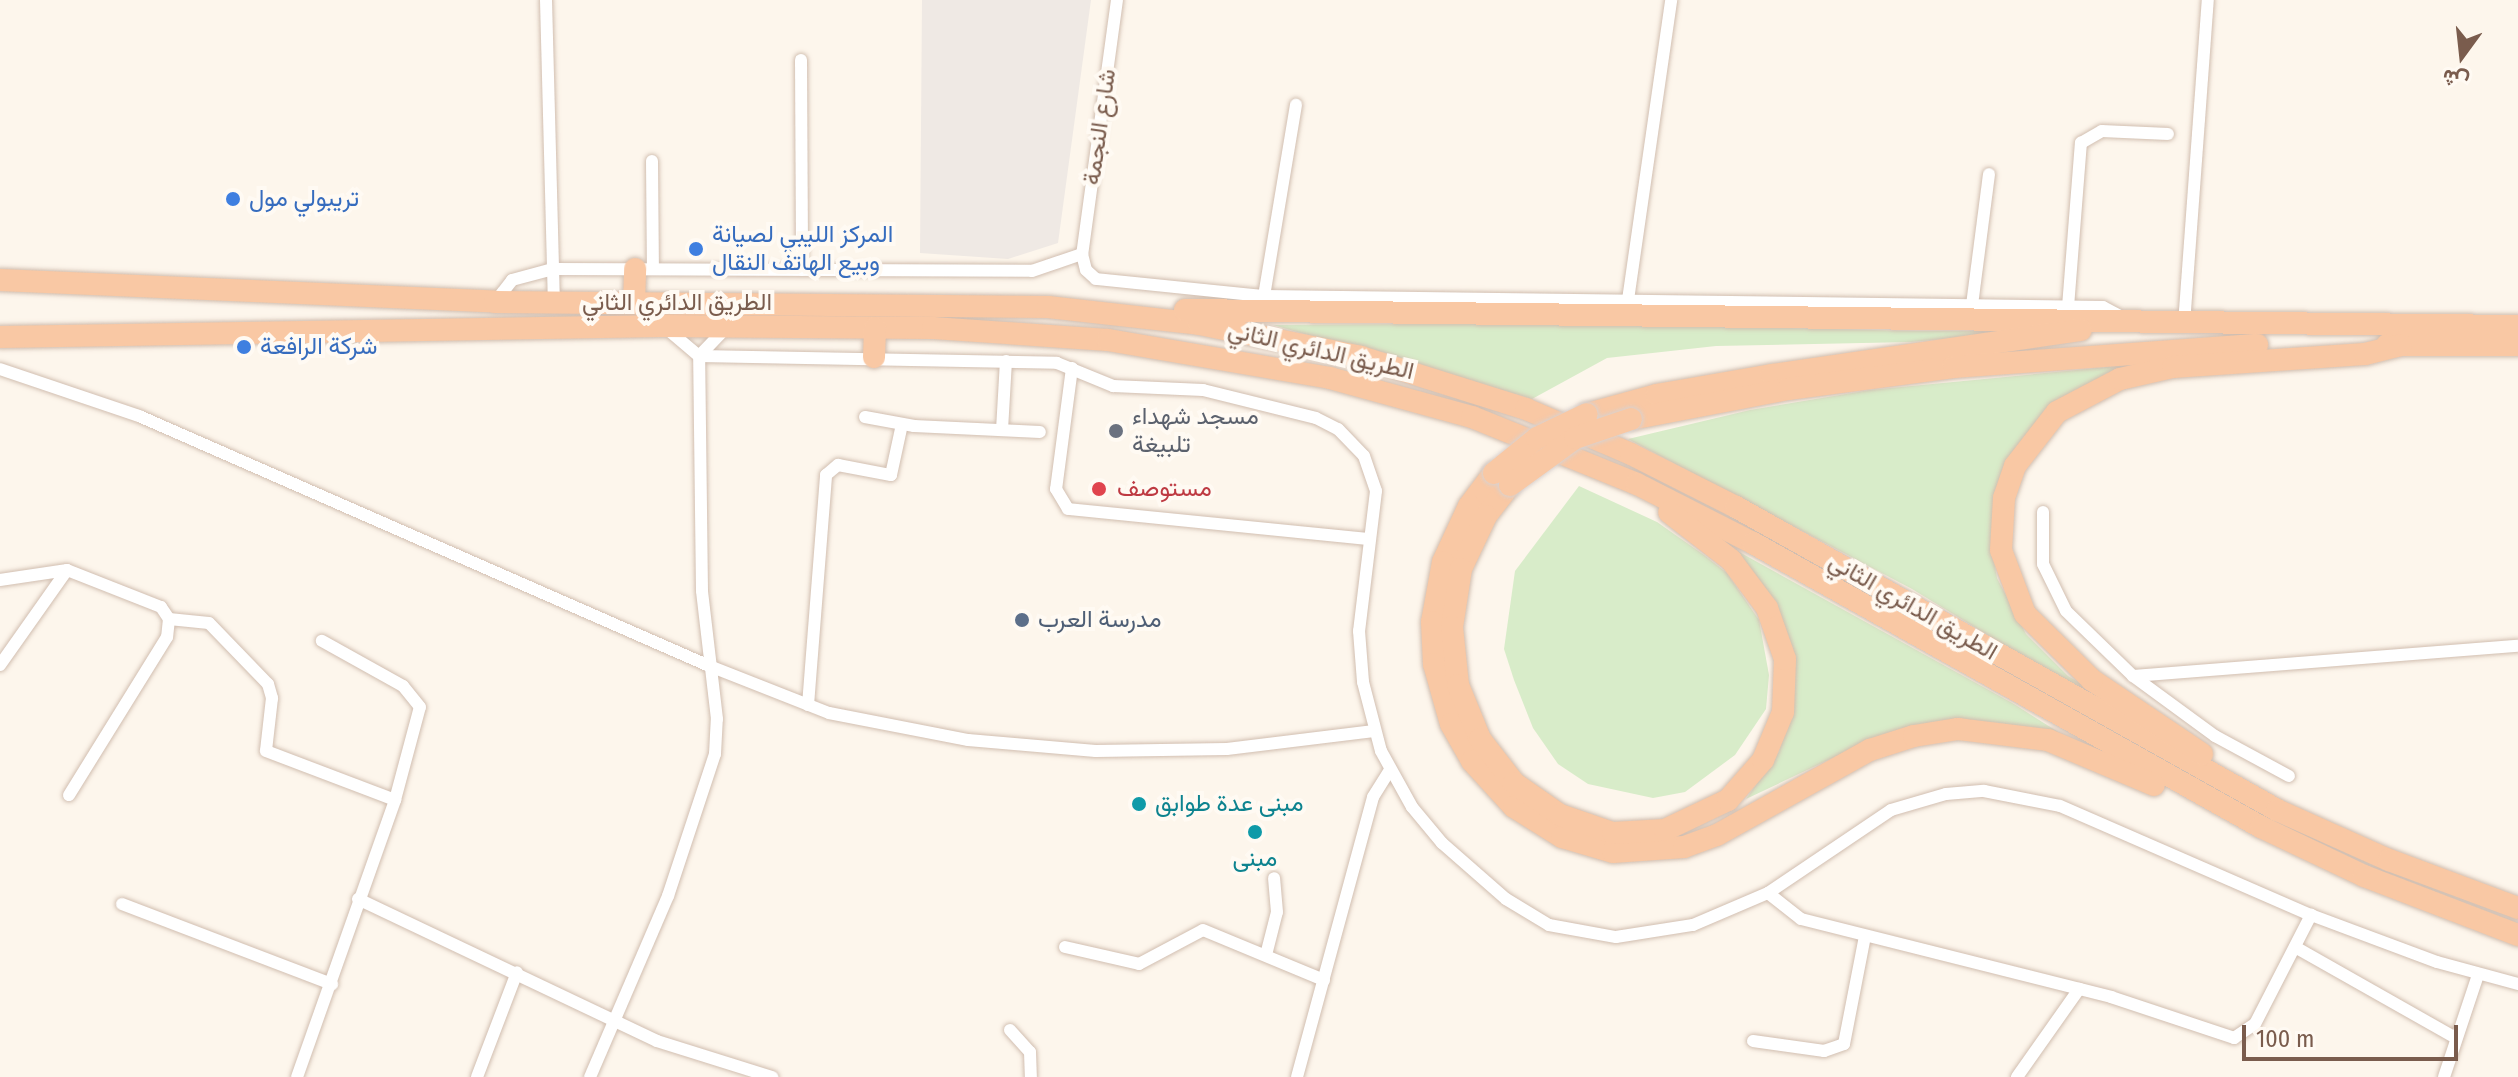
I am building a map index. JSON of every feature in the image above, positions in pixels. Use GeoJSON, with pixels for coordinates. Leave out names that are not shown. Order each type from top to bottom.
{"type":"FeatureCollection","features":[{"type":"Feature","properties":{"kind":"highway"},"geometry":{"type":"LineString","coordinates":[[634,303],[644,269]]}},
{"type":"Feature","properties":{"kind":"highway","name":"الطريق الدائري الثاني"},"geometry":{"type":"LineString","coordinates":[[0,280],[495,302],[1048,307],[1199,324],[1319,347],[1458,385],[1579,430],[1736,507],[2277,810],[2389,860],[2518,908]]}},
{"type":"Feature","properties":{"kind":"highway"},"geometry":{"type":"LineString","coordinates":[[0,292],[98,283]]}},
{"type":"Feature","properties":{"kind":"highway"},"geometry":{"type":"LineString","coordinates":[[1048,307],[2097,323],[2518,326]]}},
{"type":"Feature","properties":{"kind":"highway"},"geometry":{"type":"LineString","coordinates":[[2097,323],[2049,338],[1772,375],[1657,395],[1587,414],[1537,438],[1459,524],[1440,572],[1432,622],[1438,685],[1460,743],[1484,778],[1514,807],[1562,837],[1613,852],[1684,847],[1717,835],[1870,750],[1925,734],[1981,729],[2069,747],[2203,809],[2261,827]]}},
{"type":"Feature","properties":{"kind":"highway","name":"الطريق الدائري الثاني"},"geometry":{"type":"LineString","coordinates":[[0,337],[661,326],[875,328],[1050,334],[1224,356],[1426,403],[1558,449],[1597,466],[1753,543],[2261,827],[2364,876],[2518,935]]}},
{"type":"Feature","properties":{"kind":"highway"},"geometry":{"type":"LineString","coordinates":[[0,327],[55,328],[89,336]]}},
{"type":"Feature","properties":{"kind":"highway"},"geometry":{"type":"LineString","coordinates":[[874,357],[875,328]]}},
{"type":"Feature","properties":{"kind":"highway"},"geometry":{"type":"LineString","coordinates":[[2277,810],[2092,680],[2035,628],[2005,567],[2004,498],[2019,458],[2044,424],[2071,402],[2112,382],[2173,367],[2365,354],[2401,345]]}},
{"type":"Feature","properties":{"kind":"highway"},"geometry":{"type":"LineString","coordinates":[[1597,466],[1701,534],[1731,560],[1767,608],[1782,642],[1784,703],[1763,760],[1721,805],[1665,830],[1613,833],[1560,815],[1514,783],[1472,722],[1454,666],[1456,588],[1476,533],[1502,479],[1575,438],[1631,419],[1788,389],[2013,361],[2220,347],[2518,345]]}},
{"type":"Feature","properties":{"kind":"street"},"geometry":{"type":"LineString","coordinates":[[546,0],[554,303]]}},
{"type":"Feature","properties":{"kind":"street","name":"شارع النجمة"},"geometry":{"type":"LineString","coordinates":[[1082,254],[1117,0]]}},
{"type":"Feature","properties":{"kind":"street"},"geometry":{"type":"LineString","coordinates":[[1628,300],[1671,0]]}},
{"type":"Feature","properties":{"kind":"street"},"geometry":{"type":"LineString","coordinates":[[2184,324],[2208,0]]}},
{"type":"Feature","properties":{"kind":"street"},"geometry":{"type":"LineString","coordinates":[[801,60],[802,270]]}},
{"type":"Feature","properties":{"kind":"street"},"geometry":{"type":"LineString","coordinates":[[1264,296],[1296,105]]}},
{"type":"Feature","properties":{"kind":"street"},"geometry":{"type":"LineString","coordinates":[[2068,307],[2081,143],[2102,131],[2168,134]]}},
{"type":"Feature","properties":{"kind":"street"},"geometry":{"type":"LineString","coordinates":[[644,269],[652,161]]}},
{"type":"Feature","properties":{"kind":"street"},"geometry":{"type":"LineString","coordinates":[[1972,305],[1989,174]]}},
{"type":"Feature","properties":{"kind":"street"},"geometry":{"type":"LineString","coordinates":[[495,302],[512,280],[553,269],[1032,271],[1082,254],[1089,275],[1105,282],[1264,296],[2103,307],[2130,323]]}},
{"type":"Feature","properties":{"kind":"street"},"geometry":{"type":"LineString","coordinates":[[661,326],[699,356],[1006,361],[1072,368],[1113,386],[1203,390],[1327,423],[1356,446],[1370,467],[1377,503],[1359,631],[1374,731],[1390,770],[1425,824],[1460,860],[1520,909],[1557,928],[1599,937],[1653,933],[1712,918],[1768,893],[1891,810],[1946,794],[1984,791],[2060,806],[2311,915],[2478,975],[2518,984]]}},
{"type":"Feature","properties":{"kind":"street"},"geometry":{"type":"LineString","coordinates":[[590,1077],[668,896],[712,773],[717,719],[707,665],[699,356],[730,327]]}},
{"type":"Feature","properties":{"kind":"street"},"geometry":{"type":"LineString","coordinates":[[1002,430],[1006,361]]}},
{"type":"Feature","properties":{"kind":"street"},"geometry":{"type":"LineString","coordinates":[[1072,368],[1056,489],[1068,509],[1370,539]]}},
{"type":"Feature","properties":{"kind":"street"},"geometry":{"type":"LineString","coordinates":[[0,369],[139,416],[707,665],[808,705],[968,740],[1096,751],[1227,749],[1374,731]]}},
{"type":"Feature","properties":{"kind":"street"},"geometry":{"type":"LineString","coordinates":[[865,417],[902,424],[1040,432]]}},
{"type":"Feature","properties":{"kind":"street"},"geometry":{"type":"LineString","coordinates":[[808,705],[826,475],[838,465],[891,475],[902,424]]}},
{"type":"Feature","properties":{"kind":"street"},"geometry":{"type":"LineString","coordinates":[[2043,512],[2043,564],[2066,611],[2133,676],[2215,736],[2289,776]]}},
{"type":"Feature","properties":{"kind":"street"},"geometry":{"type":"LineString","coordinates":[[0,580],[67,570],[161,607],[169,619],[167,637],[69,795]]}},
{"type":"Feature","properties":{"kind":"street"},"geometry":{"type":"LineString","coordinates":[[0,665],[67,570]]}},
{"type":"Feature","properties":{"kind":"street"},"geometry":{"type":"LineString","coordinates":[[169,619],[209,623],[268,684],[272,698],[266,751],[395,800]]}},
{"type":"Feature","properties":{"kind":"street"},"geometry":{"type":"LineString","coordinates":[[297,1077],[395,800],[420,707],[415,696],[322,641]]}},
{"type":"Feature","properties":{"kind":"street"},"geometry":{"type":"LineString","coordinates":[[2133,676],[2518,646]]}},
{"type":"Feature","properties":{"kind":"street"},"geometry":{"type":"LineString","coordinates":[[1297,1077],[1373,797],[1390,770]]}},
{"type":"Feature","properties":{"kind":"street"},"geometry":{"type":"LineString","coordinates":[[1266,955],[1277,912],[1274,878]]}},
{"type":"Feature","properties":{"kind":"street"},"geometry":{"type":"LineString","coordinates":[[1768,893],[1801,919],[2079,989],[2234,1038],[2251,1029],[2311,915]]}},
{"type":"Feature","properties":{"kind":"street"},"geometry":{"type":"LineString","coordinates":[[358,899],[657,1041],[772,1077]]}},
{"type":"Feature","properties":{"kind":"street"},"geometry":{"type":"LineString","coordinates":[[122,904],[332,984]]}},
{"type":"Feature","properties":{"kind":"street"},"geometry":{"type":"LineString","coordinates":[[1065,947],[1139,964],[1203,930],[1324,980]]}},
{"type":"Feature","properties":{"kind":"street"},"geometry":{"type":"LineString","coordinates":[[1753,1041],[1824,1051],[1844,1044],[1865,936]]}},
{"type":"Feature","properties":{"kind":"street"},"geometry":{"type":"LineString","coordinates":[[2295,947],[2456,1038]]}},
{"type":"Feature","properties":{"kind":"street"},"geometry":{"type":"LineString","coordinates":[[477,1077],[517,972]]}},
{"type":"Feature","properties":{"kind":"street"},"geometry":{"type":"LineString","coordinates":[[2444,1077],[2478,975]]}},
{"type":"Feature","properties":{"kind":"street"},"geometry":{"type":"LineString","coordinates":[[2017,1077],[2079,989]]}},
{"type":"Feature","properties":{"kind":"street"},"geometry":{"type":"LineString","coordinates":[[1010,1030],[1030,1052],[1031,1077]]}},
{"type":"Feature","properties":{"kind":"shaded area"},"geometry":{"type":"Polygon","coordinates":[[[922,0],[1091,0],[1058,243],[1008,259],[920,253],[922,0]]]}},
{"type":"Feature","properties":{"kind":"green space"},"geometry":{"type":"Polygon","coordinates":[[[1573,323],[2028,331],[1911,342],[1716,346],[1607,358],[1532,399],[1273,325],[1573,323]]]}},
{"type":"Feature","properties":{"kind":"green space"},"geometry":{"type":"Polygon","coordinates":[[[2170,361],[2040,417],[2005,466],[1992,550],[1997,578],[2026,634],[2068,676],[2086,687],[2081,692],[1912,589],[1628,439],[1750,410],[1870,390],[2170,361]]]}},
{"type":"Feature","properties":{"kind":"green space"},"geometry":{"type":"Polygon","coordinates":[[[1579,486],[1657,522],[1704,555],[1727,573],[1759,620],[1769,675],[1766,709],[1735,755],[1685,792],[1653,798],[1588,784],[1558,764],[1533,728],[1514,680],[1504,649],[1515,571],[1579,486]]]}},
{"type":"Feature","properties":{"kind":"green space"},"geometry":{"type":"Polygon","coordinates":[[[1712,537],[2014,704],[2074,742],[2000,723],[1949,720],[1862,744],[1746,799],[1779,752],[1795,690],[1786,632],[1712,537]]]}},
{"type":"Feature","properties":{"kind":"place","name":"تريبولي مول"},"geometry":{"type":"Point","coordinates":[233,199]}},
{"type":"Feature","properties":{"kind":"place","name":"المركز الليبي لصيانة وبيع الهاتف النقال"},"geometry":{"type":"Point","coordinates":[696,249]}},
{"type":"Feature","properties":{"kind":"place","name":"شركة الرافعة"},"geometry":{"type":"Point","coordinates":[244,347]}},
{"type":"Feature","properties":{"kind":"place","name":"مسجد شهداء تلبيغة"},"geometry":{"type":"Point","coordinates":[1116,431]}},
{"type":"Feature","properties":{"kind":"place","name":"مستوصف"},"geometry":{"type":"Point","coordinates":[1099,489]}},
{"type":"Feature","properties":{"kind":"place","name":"مدرسة العرب"},"geometry":{"type":"Point","coordinates":[1022,620]}},
{"type":"Feature","properties":{"kind":"place","name":"مبنى عدة طوابق"},"geometry":{"type":"Point","coordinates":[1139,804]}},
{"type":"Feature","properties":{"kind":"place","name":"مبنى"},"geometry":{"type":"Point","coordinates":[1255,832]}}]}
